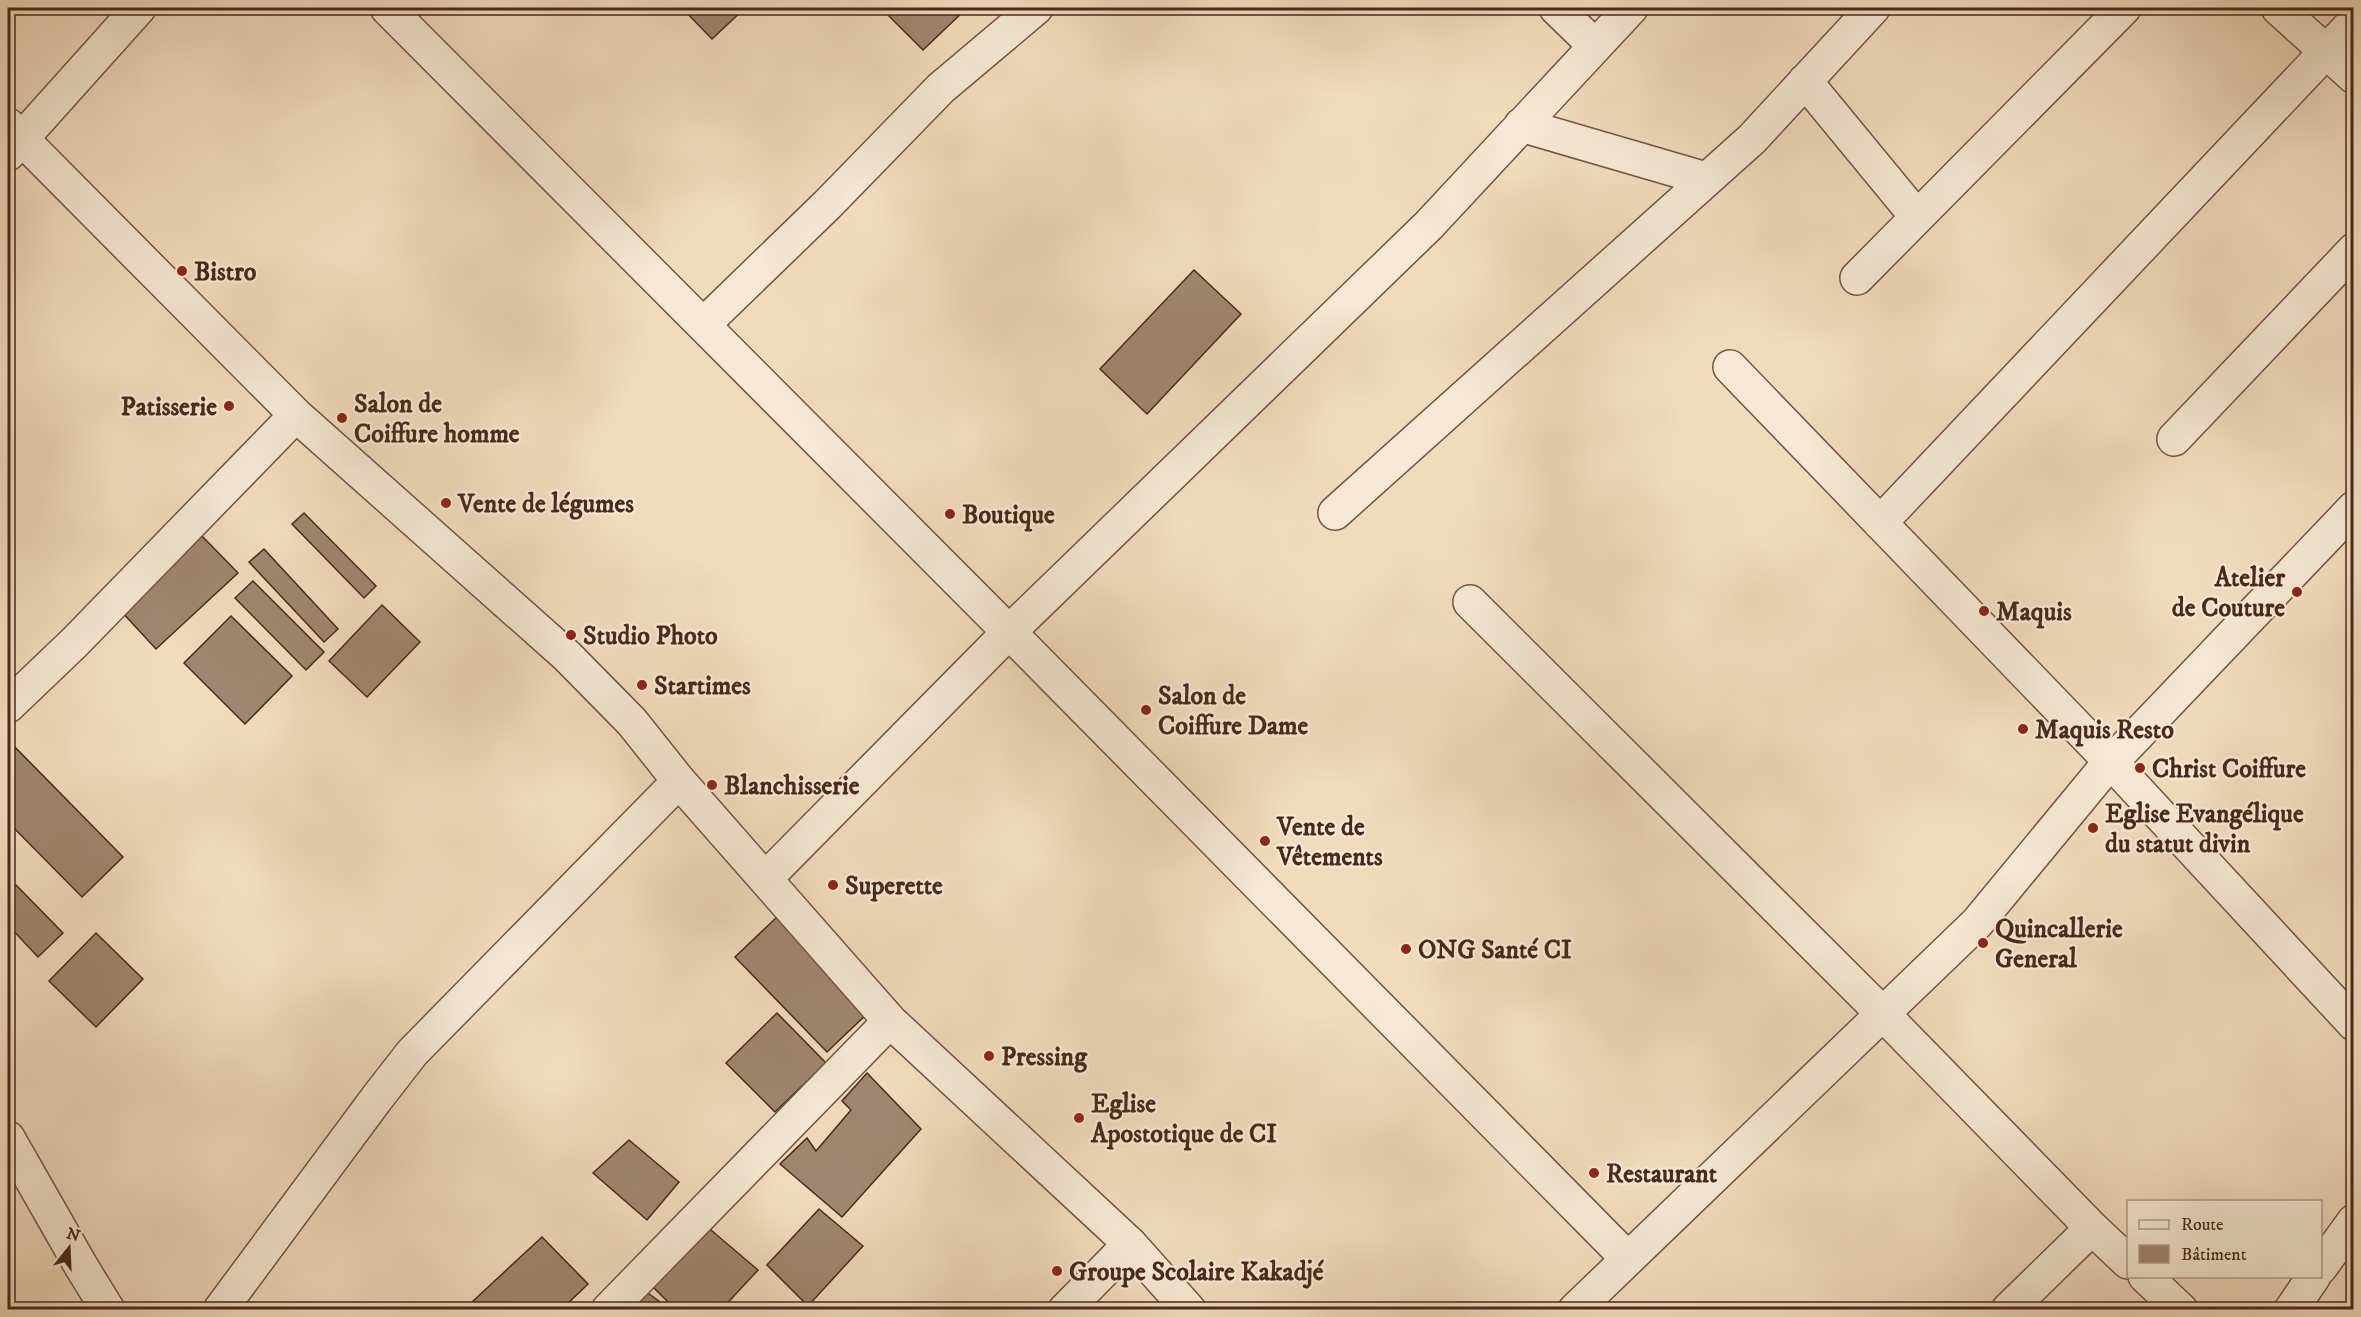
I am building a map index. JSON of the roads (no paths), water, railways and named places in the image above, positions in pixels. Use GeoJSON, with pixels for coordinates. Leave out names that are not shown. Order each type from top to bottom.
{"type":"FeatureCollection","features":[{"type":"Feature","properties":{"kind":"street"},"geometry":{"type":"LineString","coordinates":[[139,8],[12,140],[297,415],[567,656],[632,722],[679,781],[890,1022],[1130,1244],[1189,1310]]}},
{"type":"Feature","properties":{"kind":"street"},"geometry":{"type":"LineString","coordinates":[[387,8],[1009,632],[1627,1258]]}},
{"type":"Feature","properties":{"kind":"street"},"geometry":{"type":"LineString","coordinates":[[703,325],[827,205],[941,88],[1036,8]]}},
{"type":"Feature","properties":{"kind":"street"},"geometry":{"type":"LineString","coordinates":[[1556,8],[1594,45]]}},
{"type":"Feature","properties":{"kind":"street"},"geometry":{"type":"LineString","coordinates":[[766,878],[1009,632],[1429,225],[1594,45],[1631,8]]}},
{"type":"Feature","properties":{"kind":"street"},"geometry":{"type":"LineString","coordinates":[[1335,513],[1752,139],[1872,8]]}},
{"type":"Feature","properties":{"kind":"street"},"geometry":{"type":"LineString","coordinates":[[1857,278],[2124,8]]}},
{"type":"Feature","properties":{"kind":"street"},"geometry":{"type":"LineString","coordinates":[[2278,8],[2354,77]]}},
{"type":"Feature","properties":{"kind":"street"},"geometry":{"type":"LineString","coordinates":[[1880,523],[2354,22]]}},
{"type":"Feature","properties":{"kind":"street"},"geometry":{"type":"LineString","coordinates":[[1805,81],[1917,217]]}},
{"type":"Feature","properties":{"kind":"street"},"geometry":{"type":"LineString","coordinates":[[1521,125],[1706,179]]}},
{"type":"Feature","properties":{"kind":"street"},"geometry":{"type":"LineString","coordinates":[[2174,439],[2354,250]]}},
{"type":"Feature","properties":{"kind":"street"},"geometry":{"type":"LineString","coordinates":[[1730,367],[2111,762],[2354,1024]]}},
{"type":"Feature","properties":{"kind":"street"},"geometry":{"type":"LineString","coordinates":[[8,706],[74,643],[297,415]]}},
{"type":"Feature","properties":{"kind":"street"},"geometry":{"type":"LineString","coordinates":[[1575,1310],[1977,923],[2111,762],[2354,508]]}},
{"type":"Feature","properties":{"kind":"street"},"geometry":{"type":"LineString","coordinates":[[1470,602],[2127,1261]]}},
{"type":"Feature","properties":{"kind":"street"},"geometry":{"type":"LineString","coordinates":[[220,1310],[349,1134],[412,1053],[679,781]]}},
{"type":"Feature","properties":{"kind":"street"},"geometry":{"type":"LineString","coordinates":[[608,1310],[890,1022]]}},
{"type":"Feature","properties":{"kind":"street"},"geometry":{"type":"LineString","coordinates":[[8,1138],[108,1310]]}},
{"type":"Feature","properties":{"kind":"street"},"geometry":{"type":"LineString","coordinates":[[2322,1265],[2354,1221]]}},
{"type":"Feature","properties":{"kind":"street"},"geometry":{"type":"LineString","coordinates":[[2008,1310],[2092,1228]]}},
{"type":"Feature","properties":{"kind":"street"},"geometry":{"type":"LineString","coordinates":[[1065,1310],[1130,1244]]}},
{"type":"Feature","properties":{"kind":"street"},"geometry":{"type":"LineString","coordinates":[[2147,1278],[2181,1310]]}},
{"type":"Feature","properties":{"kind":"street"},"geometry":{"type":"LineString","coordinates":[[2291,1310],[2313,1278]]}},
{"type":"Feature","properties":{"kind":"place","name":"Bistro"},"geometry":{"type":"Point","coordinates":[182,271]}},
{"type":"Feature","properties":{"kind":"place","name":"Patisserie"},"geometry":{"type":"Point","coordinates":[229,406]}},
{"type":"Feature","properties":{"kind":"place","name":"Salon de Coiffure homme"},"geometry":{"type":"Point","coordinates":[342,418]}},
{"type":"Feature","properties":{"kind":"place","name":"Vente de légumes"},"geometry":{"type":"Point","coordinates":[446,503]}},
{"type":"Feature","properties":{"kind":"place","name":"Boutique"},"geometry":{"type":"Point","coordinates":[950,514]}},
{"type":"Feature","properties":{"kind":"place","name":"Atelier de Couture"},"geometry":{"type":"Point","coordinates":[2297,592]}},
{"type":"Feature","properties":{"kind":"place","name":"Maquis"},"geometry":{"type":"Point","coordinates":[1984,611]}},
{"type":"Feature","properties":{"kind":"place","name":"Studio Photo"},"geometry":{"type":"Point","coordinates":[571,635]}},
{"type":"Feature","properties":{"kind":"place","name":"Startimes"},"geometry":{"type":"Point","coordinates":[642,685]}},
{"type":"Feature","properties":{"kind":"place","name":"Salon de Coiffure Dame"},"geometry":{"type":"Point","coordinates":[1146,710]}},
{"type":"Feature","properties":{"kind":"place","name":"Maquis Resto"},"geometry":{"type":"Point","coordinates":[2023,729]}},
{"type":"Feature","properties":{"kind":"place","name":"Christ Coiffure"},"geometry":{"type":"Point","coordinates":[2140,768]}},
{"type":"Feature","properties":{"kind":"place","name":"Blanchisserie"},"geometry":{"type":"Point","coordinates":[712,785]}},
{"type":"Feature","properties":{"kind":"place","name":"Eglise Evangélique du statut divin"},"geometry":{"type":"Point","coordinates":[2093,828]}},
{"type":"Feature","properties":{"kind":"place","name":"Vente de Vêtements"},"geometry":{"type":"Point","coordinates":[1265,841]}},
{"type":"Feature","properties":{"kind":"place","name":"Superette"},"geometry":{"type":"Point","coordinates":[833,885]}},
{"type":"Feature","properties":{"kind":"place","name":"Quincallerie General"},"geometry":{"type":"Point","coordinates":[1983,943]}},
{"type":"Feature","properties":{"kind":"place","name":"ONG Santé CI"},"geometry":{"type":"Point","coordinates":[1406,949]}},
{"type":"Feature","properties":{"kind":"place","name":"Pressing"},"geometry":{"type":"Point","coordinates":[989,1056]}},
{"type":"Feature","properties":{"kind":"place","name":"Eglise Apostotique de CI"},"geometry":{"type":"Point","coordinates":[1079,1118]}},
{"type":"Feature","properties":{"kind":"place","name":"Restaurant"},"geometry":{"type":"Point","coordinates":[1594,1173]}},
{"type":"Feature","properties":{"kind":"place","name":"Groupe Scolaire Kakadjé"},"geometry":{"type":"Point","coordinates":[1057,1271]}}]}
